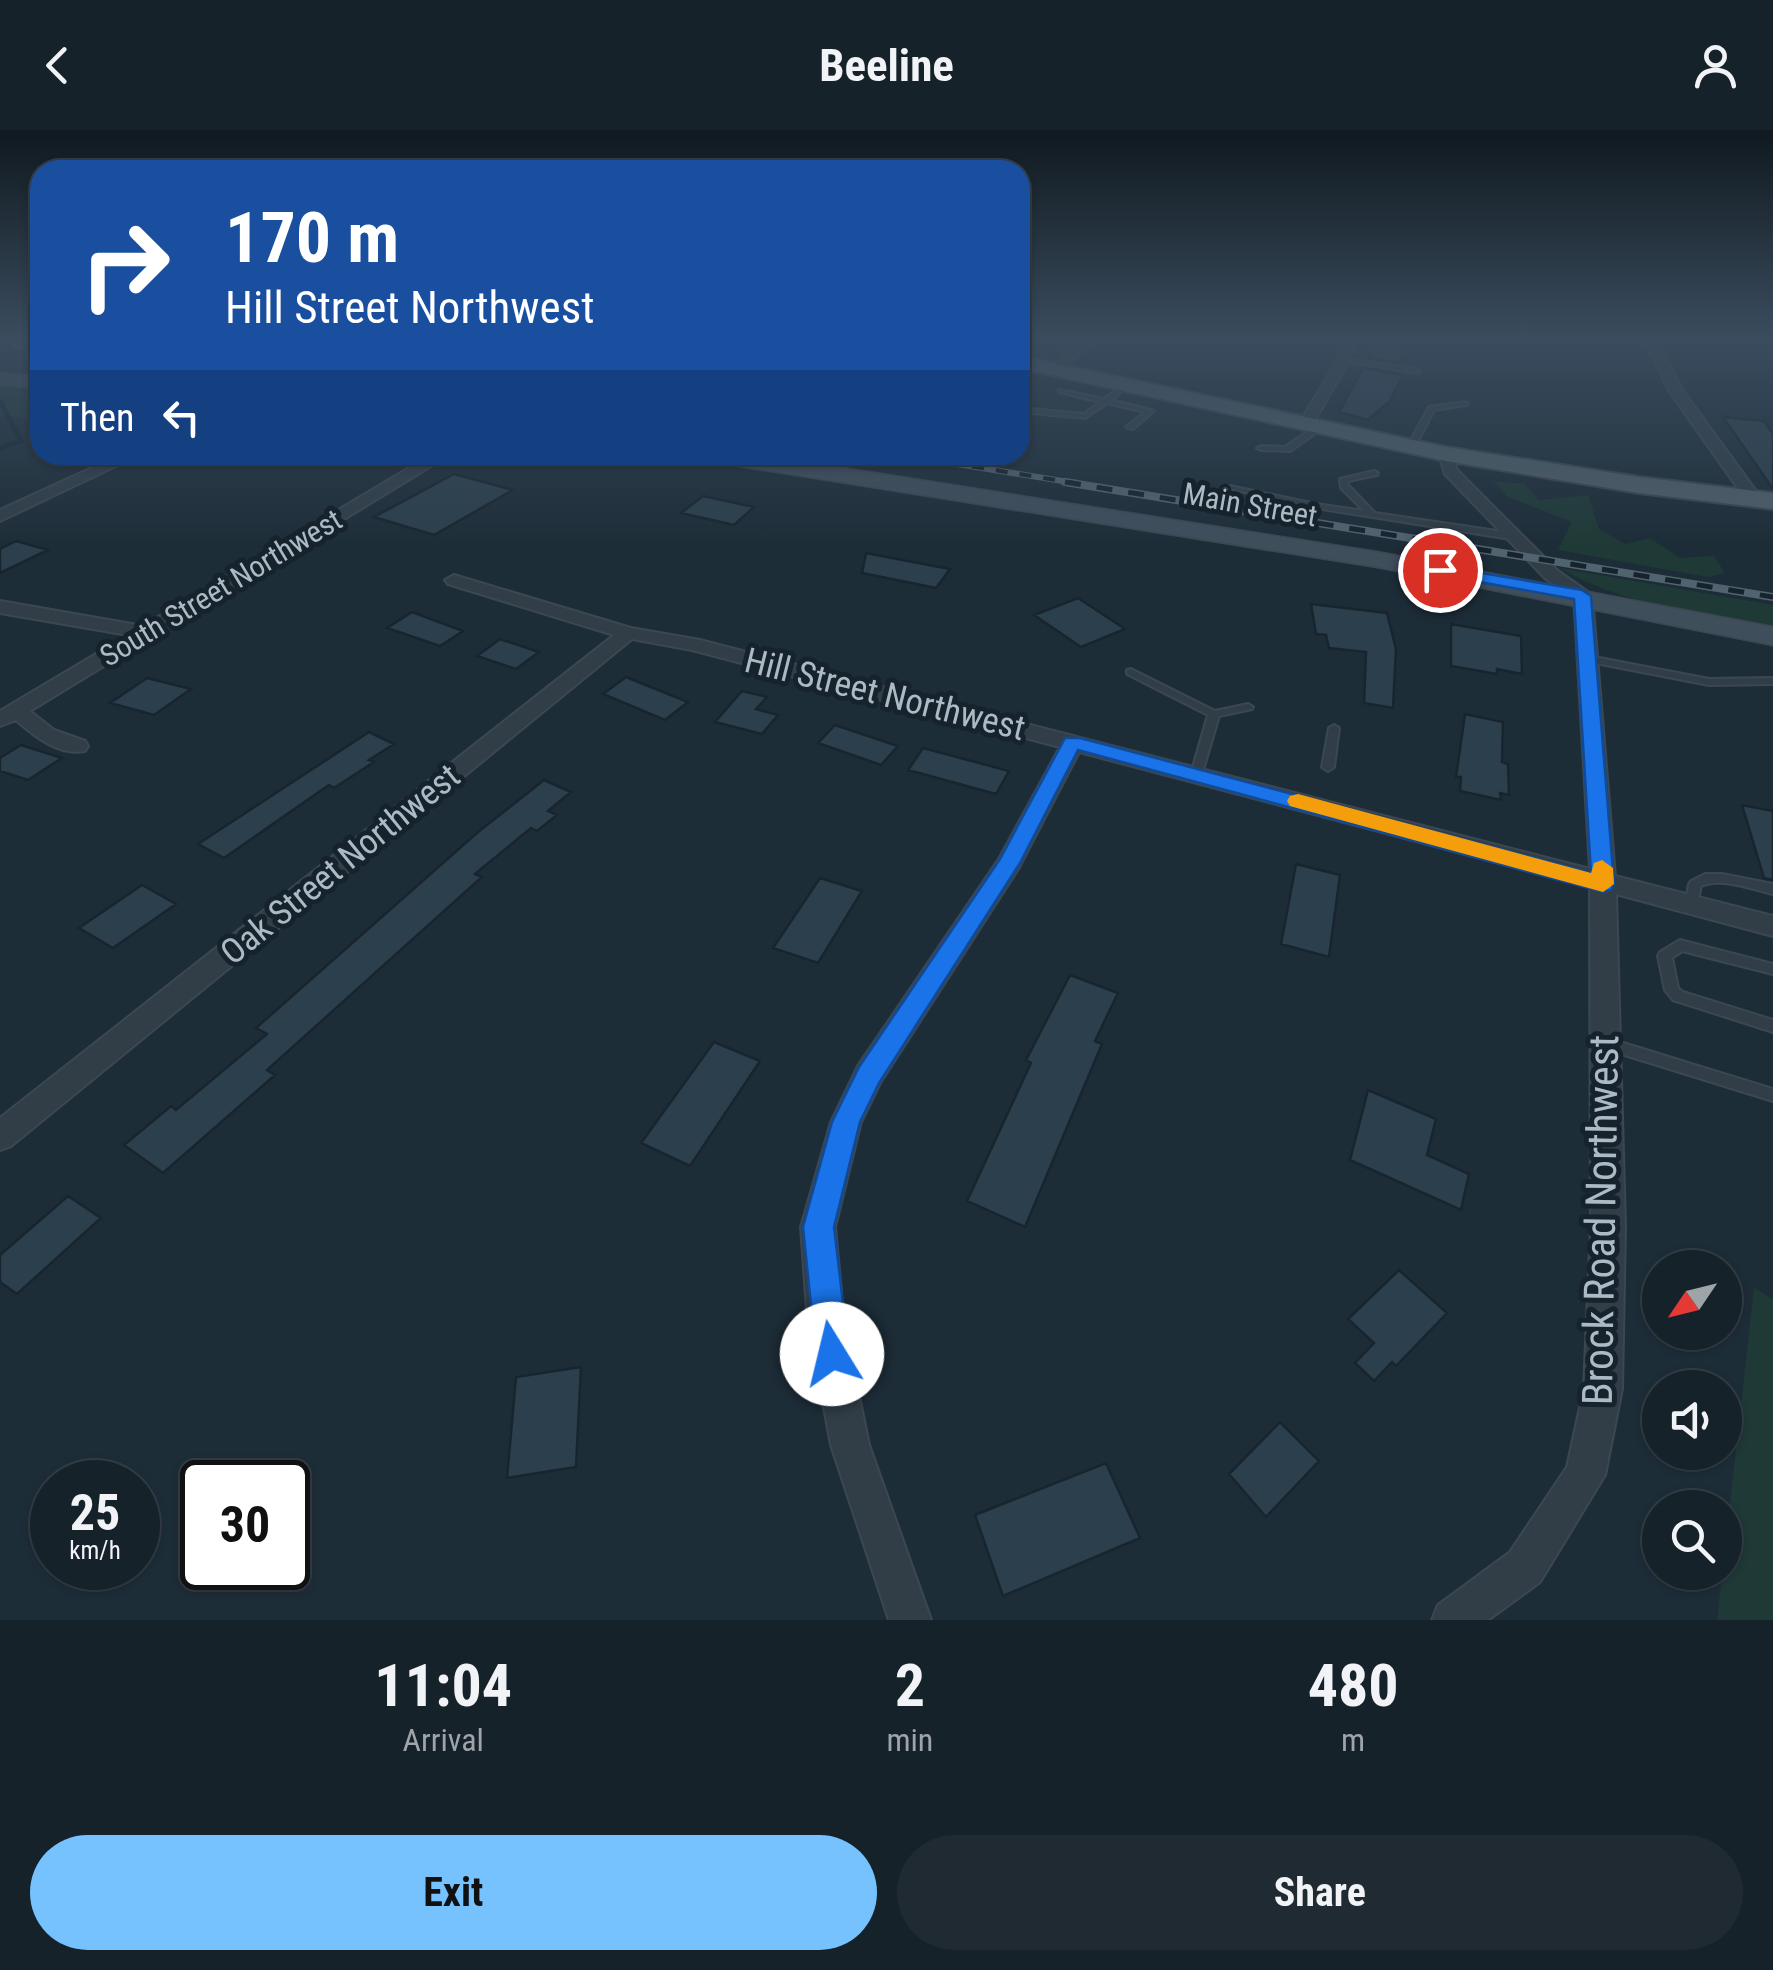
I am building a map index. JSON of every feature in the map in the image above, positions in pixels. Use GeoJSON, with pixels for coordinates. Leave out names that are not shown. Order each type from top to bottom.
{"type":"FeatureCollection","features":[{"type":"Feature","properties":{"kind":"main road"},"geometry":{"type":"LineString","coordinates":[[1224,407],[1446,454],[1763,500]]}},
{"type":"Feature","properties":{"kind":"street"},"geometry":{"type":"LineString","coordinates":[[1312,426],[1323,407]]}},
{"type":"Feature","properties":{"kind":"street"},"geometry":{"type":"LineString","coordinates":[[1690,407],[1763,500]]}},
{"type":"Feature","properties":{"kind":"street"},"geometry":{"type":"LineString","coordinates":[[1446,454],[1450,471],[1552,575],[1582,596]]}},
{"type":"Feature","properties":{"kind":"street"},"geometry":{"type":"LineString","coordinates":[[0,516],[110,465]]}},
{"type":"Feature","properties":{"kind":"street","name":"South Street Northwest"},"geometry":{"type":"LineString","coordinates":[[9,715],[426,465]]}},
{"type":"Feature","properties":{"kind":"street","name":"Main Street"},"geometry":{"type":"LineString","coordinates":[[782,465],[1086,510],[1582,596],[1773,636]]}},
{"type":"Feature","properties":{"kind":"street"},"geometry":{"type":"LineString","coordinates":[[454,580],[628,632]]}},
{"type":"Feature","properties":{"kind":"street","name":"Brock Road Northwest"},"geometry":{"type":"LineString","coordinates":[[1453,1620],[1525,1567],[1585,1476],[1603,1389],[1608,1226],[1603,884],[1590,659],[1582,596]]}},
{"type":"Feature","properties":{"kind":"street"},"geometry":{"type":"LineString","coordinates":[[0,607],[150,633]]}},
{"type":"Feature","properties":{"kind":"street","name":"Hill Street Northwest"},"geometry":{"type":"LineString","coordinates":[[628,632],[692,644],[1773,926]]}},
{"type":"Feature","properties":{"kind":"street","name":"Oak Street Northwest"},"geometry":{"type":"LineString","coordinates":[[0,1136],[628,632]]}},
{"type":"Feature","properties":{"kind":"street"},"geometry":{"type":"LineString","coordinates":[[9,715],[76,746]]}},
{"type":"Feature","properties":{"kind":"street"},"geometry":{"type":"LineString","coordinates":[[910,1620],[850,1444],[826,1324],[818,1227],[846,1122],[869,1076],[1009,863],[1072,742]]}},
{"type":"Feature","properties":{"kind":"lane"},"geometry":{"type":"LineString","coordinates":[[1030,412],[1085,416],[1098,407]]}},
{"type":"Feature","properties":{"kind":"lane"},"geometry":{"type":"LineString","coordinates":[[1130,427],[1150,410],[1133,407]]}},
{"type":"Feature","properties":{"kind":"lane"},"geometry":{"type":"LineString","coordinates":[[1411,447],[1430,408],[1443,407]]}},
{"type":"Feature","properties":{"kind":"lane"},"geometry":{"type":"LineString","coordinates":[[1261,448],[1288,449],[1312,426]]}},
{"type":"Feature","properties":{"kind":"lane"},"geometry":{"type":"LineString","coordinates":[[1374,473],[1354,474],[1344,479],[1344,486],[1374,515]]}},
{"type":"Feature","properties":{"kind":"lane"},"geometry":{"type":"LineString","coordinates":[[1230,488],[1517,536]]}},
{"type":"Feature","properties":{"kind":"lane"},"geometry":{"type":"LineString","coordinates":[[1590,659],[1709,682],[1773,682]]}},
{"type":"Feature","properties":{"kind":"lane"},"geometry":{"type":"LineString","coordinates":[[1131,672],[1214,714],[1248,708]]}},
{"type":"Feature","properties":{"kind":"lane"},"geometry":{"type":"LineString","coordinates":[[1197,774],[1214,714]]}},
{"type":"Feature","properties":{"kind":"lane"},"geometry":{"type":"LineString","coordinates":[[1328,767],[1334,728]]}},
{"type":"Feature","properties":{"kind":"lane"},"geometry":{"type":"LineString","coordinates":[[1691,906],[1694,884],[1705,878],[1773,889]]}},
{"type":"Feature","properties":{"kind":"lane"},"geometry":{"type":"LineString","coordinates":[[1773,969],[1680,945],[1666,956],[1672,990],[1678,996],[1773,1026]]}},
{"type":"Feature","properties":{"kind":"lane"},"geometry":{"type":"LineString","coordinates":[[1605,1044],[1773,1095]]}},
{"type":"Feature","properties":{"kind":"green space"},"geometry":{"type":"Polygon","coordinates":[[[0,407],[30,407],[30,418],[0,416],[0,407]]]}},
{"type":"Feature","properties":{"kind":"green space"},"geometry":{"type":"Polygon","coordinates":[[[1493,481],[1525,484],[1539,500],[1588,495],[1599,529],[1626,544],[1650,538],[1680,558],[1714,556],[1725,573],[1708,577],[1558,550],[1572,522],[1508,497],[1493,481]]]}},
{"type":"Feature","properties":{"kind":"green space"},"geometry":{"type":"Polygon","coordinates":[[[1559,568],[1773,605],[1773,629],[1636,600],[1559,568]]]}},
{"type":"Feature","properties":{"kind":"green space"},"geometry":{"type":"Polygon","coordinates":[[[1754,1288],[1773,1299],[1773,1620],[1717,1620],[1720,1590],[1742,1590],[1742,1490],[1731,1490],[1734,1470],[1742,1470],[1742,1396],[1754,1288]]]}},
{"type":"Feature","properties":{"kind":"building"},"geometry":{"type":"Polygon","coordinates":[[[1342,407],[1384,407],[1368,420],[1339,412],[1342,407]]]}},
{"type":"Feature","properties":{"kind":"building"},"geometry":{"type":"Polygon","coordinates":[[[1723,417],[1764,421],[1773,434],[1773,489],[1723,417]]]}},
{"type":"Feature","properties":{"kind":"building"},"geometry":{"type":"Polygon","coordinates":[[[454,474],[513,490],[434,535],[374,517],[454,474]]]}},
{"type":"Feature","properties":{"kind":"building"},"geometry":{"type":"Polygon","coordinates":[[[703,496],[754,507],[734,525],[681,513],[703,496]]]}},
{"type":"Feature","properties":{"kind":"building"},"geometry":{"type":"Polygon","coordinates":[[[16,541],[48,550],[0,573],[0,549],[16,541]]]}},
{"type":"Feature","properties":{"kind":"building"},"geometry":{"type":"Polygon","coordinates":[[[866,553],[950,569],[936,588],[862,573],[866,553]]]}},
{"type":"Feature","properties":{"kind":"building"},"geometry":{"type":"Polygon","coordinates":[[[1078,598],[1125,629],[1081,647],[1034,615],[1078,598]]]}},
{"type":"Feature","properties":{"kind":"building"},"geometry":{"type":"Polygon","coordinates":[[[1311,604],[1387,613],[1396,649],[1393,708],[1364,703],[1366,652],[1329,648],[1326,635],[1316,634],[1311,604]]]}},
{"type":"Feature","properties":{"kind":"building"},"geometry":{"type":"Polygon","coordinates":[[[412,612],[463,631],[440,646],[387,628],[412,612]]]}},
{"type":"Feature","properties":{"kind":"building"},"geometry":{"type":"Polygon","coordinates":[[[1451,624],[1521,636],[1522,674],[1451,666],[1451,624]]]}},
{"type":"Feature","properties":{"kind":"building"},"geometry":{"type":"Polygon","coordinates":[[[500,639],[539,652],[516,669],[477,656],[500,639]]]}},
{"type":"Feature","properties":{"kind":"building"},"geometry":{"type":"Polygon","coordinates":[[[626,677],[688,702],[665,720],[603,694],[626,677]]]}},
{"type":"Feature","properties":{"kind":"building"},"geometry":{"type":"Polygon","coordinates":[[[147,678],[191,689],[154,715],[110,703],[147,678]]]}},
{"type":"Feature","properties":{"kind":"building"},"geometry":{"type":"Polygon","coordinates":[[[742,691],[767,697],[756,709],[778,715],[762,734],[715,722],[742,691]]]}},
{"type":"Feature","properties":{"kind":"building"},"geometry":{"type":"Polygon","coordinates":[[[1465,714],[1503,722],[1502,762],[1508,764],[1509,795],[1500,793],[1501,800],[1460,791],[1461,777],[1456,777],[1465,714]]]}},
{"type":"Feature","properties":{"kind":"building"},"geometry":{"type":"Polygon","coordinates":[[[835,725],[898,746],[881,765],[818,743],[835,725]]]}},
{"type":"Feature","properties":{"kind":"building"},"geometry":{"type":"Polygon","coordinates":[[[369,732],[394,744],[369,760],[374,762],[334,788],[329,785],[224,858],[198,844],[369,732]]]}},
{"type":"Feature","properties":{"kind":"building"},"geometry":{"type":"Polygon","coordinates":[[[21,745],[62,758],[28,780],[0,771],[0,758],[21,745]]]}},
{"type":"Feature","properties":{"kind":"building"},"geometry":{"type":"Polygon","coordinates":[[[923,748],[1009,771],[996,794],[908,770],[923,748]]]}},
{"type":"Feature","properties":{"kind":"building"},"geometry":{"type":"Polygon","coordinates":[[[544,780],[571,792],[548,811],[557,815],[537,831],[531,828],[475,874],[482,877],[267,1070],[275,1075],[163,1173],[124,1145],[171,1106],[176,1110],[267,1034],[256,1028],[478,832],[544,780]]]}},
{"type":"Feature","properties":{"kind":"building"},"geometry":{"type":"Polygon","coordinates":[[[1742,805],[1773,811],[1773,880],[1764,878],[1742,805]]]}},
{"type":"Feature","properties":{"kind":"building"},"geometry":{"type":"Polygon","coordinates":[[[1296,864],[1340,875],[1329,957],[1281,944],[1296,864]]]}},
{"type":"Feature","properties":{"kind":"building"},"geometry":{"type":"Polygon","coordinates":[[[820,878],[862,891],[818,963],[773,948],[820,878]]]}},
{"type":"Feature","properties":{"kind":"building"},"geometry":{"type":"Polygon","coordinates":[[[142,885],[176,904],[113,948],[79,928],[142,885]]]}},
{"type":"Feature","properties":{"kind":"building"},"geometry":{"type":"Polygon","coordinates":[[[1070,975],[1118,993],[1095,1041],[1102,1044],[1025,1227],[967,1201],[1031,1063],[1026,1060],[1070,975]]]}},
{"type":"Feature","properties":{"kind":"building"},"geometry":{"type":"Polygon","coordinates":[[[714,1042],[760,1061],[690,1166],[641,1143],[714,1042]]]}},
{"type":"Feature","properties":{"kind":"building"},"geometry":{"type":"Polygon","coordinates":[[[1368,1090],[1436,1119],[1427,1155],[1469,1174],[1461,1210],[1350,1160],[1368,1090]]]}},
{"type":"Feature","properties":{"kind":"building"},"geometry":{"type":"Polygon","coordinates":[[[68,1196],[101,1218],[17,1294],[0,1282],[0,1255],[68,1196]]]}},
{"type":"Feature","properties":{"kind":"building"},"geometry":{"type":"Polygon","coordinates":[[[1399,1270],[1447,1313],[1396,1366],[1392,1362],[1374,1381],[1355,1363],[1374,1343],[1348,1319],[1399,1270]]]}},
{"type":"Feature","properties":{"kind":"building"},"geometry":{"type":"Polygon","coordinates":[[[581,1367],[576,1467],[507,1478],[516,1377],[581,1367]]]}},
{"type":"Feature","properties":{"kind":"building"},"geometry":{"type":"Polygon","coordinates":[[[1280,1422],[1319,1461],[1266,1517],[1229,1474],[1280,1422]]]}},
{"type":"Feature","properties":{"kind":"building"},"geometry":{"type":"Polygon","coordinates":[[[1106,1463],[1140,1538],[1003,1596],[975,1515],[1106,1463]]]}},
{"type":"Feature","properties":{"kind":"waterway"},"geometry":{"type":"LineString","coordinates":[[0,448],[21,441],[3,407]]}},
{"type":"Feature","properties":{"kind":"railway"},"geometry":{"type":"LineString","coordinates":[[963,465],[1081,484]]}},
{"type":"Feature","properties":{"kind":"railway"},"geometry":{"type":"LineString","coordinates":[[1065,482],[1773,597]]}},
{"type":"Feature","properties":{"kind":"slow traffic"},"geometry":{"type":"LineString","coordinates":[[1298,801],[1603,884],[1602,868]]}},
{"type":"Feature","properties":{"kind":"route"},"geometry":{"type":"LineString","coordinates":[[832,1354],[818,1227],[846,1122],[869,1076],[1009,863],[1072,742],[1603,884],[1590,659],[1582,596],[1440,570]]}}]}
